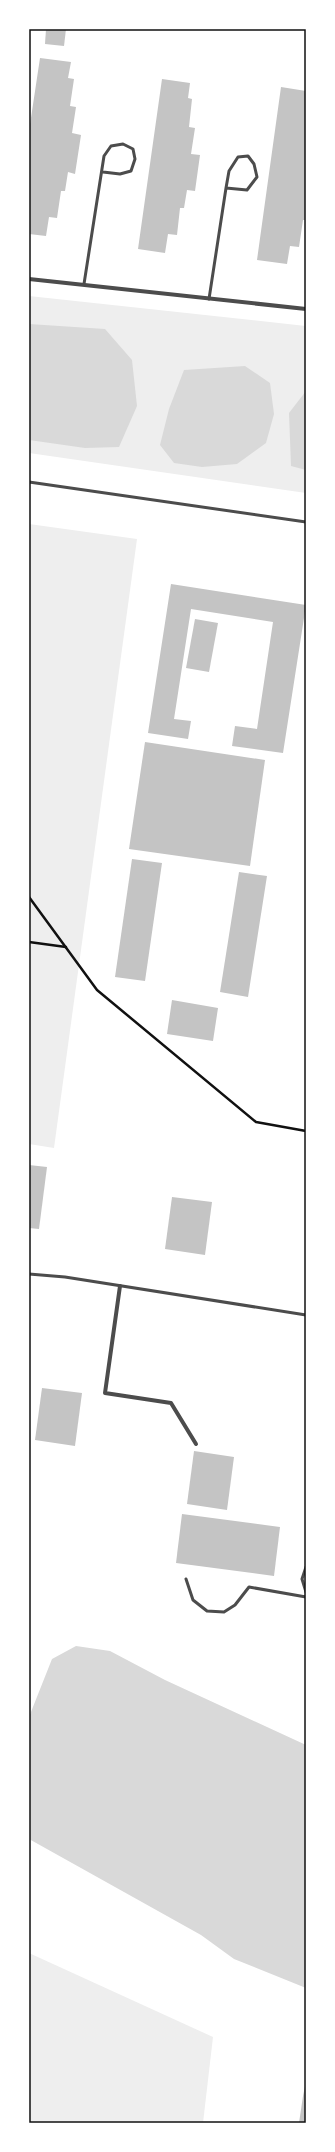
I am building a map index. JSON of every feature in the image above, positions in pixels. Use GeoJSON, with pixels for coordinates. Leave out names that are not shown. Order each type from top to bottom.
{"type":"FeatureCollection","features":[{"type":"Feature","properties":{"kind":"street"},"geometry":{"type":"LineString","coordinates":[[29,279],[306,309]]}},
{"type":"Feature","properties":{"kind":"street"},"geometry":{"type":"LineString","coordinates":[[120,1286],[105,1393],[171,1403],[196,1444]]}},
{"type":"Feature","properties":{"kind":"lane"},"geometry":{"type":"LineString","coordinates":[[84,284],[103,172],[104,156],[111,146],[123,144],[132,149],[135,159],[131,171],[120,174],[103,172]]}},
{"type":"Feature","properties":{"kind":"lane"},"geometry":{"type":"LineString","coordinates":[[209,299],[226,188],[229,171],[238,157],[248,156],[254,164],[257,176],[247,190],[226,188]]}},
{"type":"Feature","properties":{"kind":"lane"},"geometry":{"type":"LineString","coordinates":[[29,482],[306,522]]}},
{"type":"Feature","properties":{"kind":"lane"},"geometry":{"type":"LineString","coordinates":[[29,1274],[120,1286],[306,1315]]}},
{"type":"Feature","properties":{"kind":"lane"},"geometry":{"type":"LineString","coordinates":[[306,1567],[302,1579],[306,1592]]}},
{"type":"Feature","properties":{"kind":"lane"},"geometry":{"type":"LineString","coordinates":[[186,1580],[193,1600],[207,1610],[224,1612],[235,1605],[249,1587],[306,1597]]}},
{"type":"Feature","properties":{"kind":"path"},"geometry":{"type":"LineString","coordinates":[[29,896],[98,990],[256,1122],[306,1131]]}},
{"type":"Feature","properties":{"kind":"path"},"geometry":{"type":"LineString","coordinates":[[29,942],[66,947]]}},
{"type":"Feature","properties":{"kind":"shaded area"},"geometry":{"type":"Polygon","coordinates":[[[29,296],[306,326],[306,493],[29,453],[29,296]]]}},
{"type":"Feature","properties":{"kind":"shaded area"},"geometry":{"type":"Polygon","coordinates":[[[29,324],[105,329],[132,360],[137,406],[119,447],[85,448],[29,440],[29,324]]]}},
{"type":"Feature","properties":{"kind":"shaded area"},"geometry":{"type":"Polygon","coordinates":[[[245,366],[270,383],[274,414],[266,443],[237,464],[202,467],[174,463],[160,445],[169,409],[184,370],[245,366]]]}},
{"type":"Feature","properties":{"kind":"shaded area"},"geometry":{"type":"Polygon","coordinates":[[[306,391],[306,470],[291,466],[289,413],[306,391]]]}},
{"type":"Feature","properties":{"kind":"shaded area"},"geometry":{"type":"Polygon","coordinates":[[[29,524],[137,539],[54,1148],[29,1144],[29,524]]]}},
{"type":"Feature","properties":{"kind":"shaded area"},"geometry":{"type":"Polygon","coordinates":[[[76,1646],[110,1651],[165,1680],[306,1745],[306,1988],[234,1959],[201,1935],[29,1839],[29,1717],[52,1659],[76,1646]]]}},
{"type":"Feature","properties":{"kind":"shaded area"},"geometry":{"type":"Polygon","coordinates":[[[29,1953],[213,2037],[203,2123],[29,2123],[29,1953]]]}},
{"type":"Feature","properties":{"kind":"building"},"geometry":{"type":"Polygon","coordinates":[[[46,29],[66,29],[64,46],[45,44],[46,29]]]}},
{"type":"Feature","properties":{"kind":"building"},"geometry":{"type":"Polygon","coordinates":[[[40,58],[71,62],[68,78],[74,79],[70,106],[76,107],[72,133],[81,135],[75,174],[68,172],[65,191],[61,191],[57,218],[49,217],[46,236],[29,234],[29,131],[40,58]]]}},
{"type":"Feature","properties":{"kind":"building"},"geometry":{"type":"Polygon","coordinates":[[[162,79],[190,83],[188,98],[192,99],[189,127],[195,128],[191,154],[200,155],[195,191],[187,190],[184,208],[180,208],[177,235],[168,234],[165,253],[138,249],[162,79]]]}},
{"type":"Feature","properties":{"kind":"building"},"geometry":{"type":"Polygon","coordinates":[[[281,87],[306,91],[306,220],[303,220],[299,247],[290,246],[287,264],[257,260],[281,87]]]}},
{"type":"Feature","properties":{"kind":"building"},"geometry":{"type":"Polygon","coordinates":[[[171,584],[306,605],[283,753],[232,746],[235,726],[257,729],[273,622],[191,609],[174,719],[191,721],[188,739],[148,733],[171,584]]]}},
{"type":"Feature","properties":{"kind":"building"},"geometry":{"type":"Polygon","coordinates":[[[195,619],[218,623],[209,672],[186,668],[195,619]]]}},
{"type":"Feature","properties":{"kind":"building"},"geometry":{"type":"Polygon","coordinates":[[[145,742],[265,760],[250,866],[129,849],[145,742]]]}},
{"type":"Feature","properties":{"kind":"building"},"geometry":{"type":"Polygon","coordinates":[[[132,859],[162,863],[145,981],[115,977],[132,859]]]}},
{"type":"Feature","properties":{"kind":"building"},"geometry":{"type":"Polygon","coordinates":[[[239,872],[267,876],[248,997],[220,992],[239,872]]]}},
{"type":"Feature","properties":{"kind":"building"},"geometry":{"type":"Polygon","coordinates":[[[172,1000],[218,1008],[213,1041],[167,1034],[172,1000]]]}},
{"type":"Feature","properties":{"kind":"building"},"geometry":{"type":"Polygon","coordinates":[[[29,1165],[47,1167],[39,1229],[29,1228],[29,1165]]]}},
{"type":"Feature","properties":{"kind":"building"},"geometry":{"type":"Polygon","coordinates":[[[172,1197],[212,1202],[205,1255],[165,1249],[172,1197]]]}},
{"type":"Feature","properties":{"kind":"building"},"geometry":{"type":"Polygon","coordinates":[[[42,1388],[82,1393],[75,1446],[35,1440],[42,1388]]]}},
{"type":"Feature","properties":{"kind":"building"},"geometry":{"type":"Polygon","coordinates":[[[194,1451],[234,1457],[227,1510],[187,1504],[194,1451]]]}},
{"type":"Feature","properties":{"kind":"building"},"geometry":{"type":"Polygon","coordinates":[[[182,1514],[280,1527],[274,1576],[176,1563],[182,1514]]]}},
{"type":"Feature","properties":{"kind":"building"},"geometry":{"type":"Polygon","coordinates":[[[305,2086],[306,2123],[299,2123],[303,2096],[305,2086]]]}}]}
